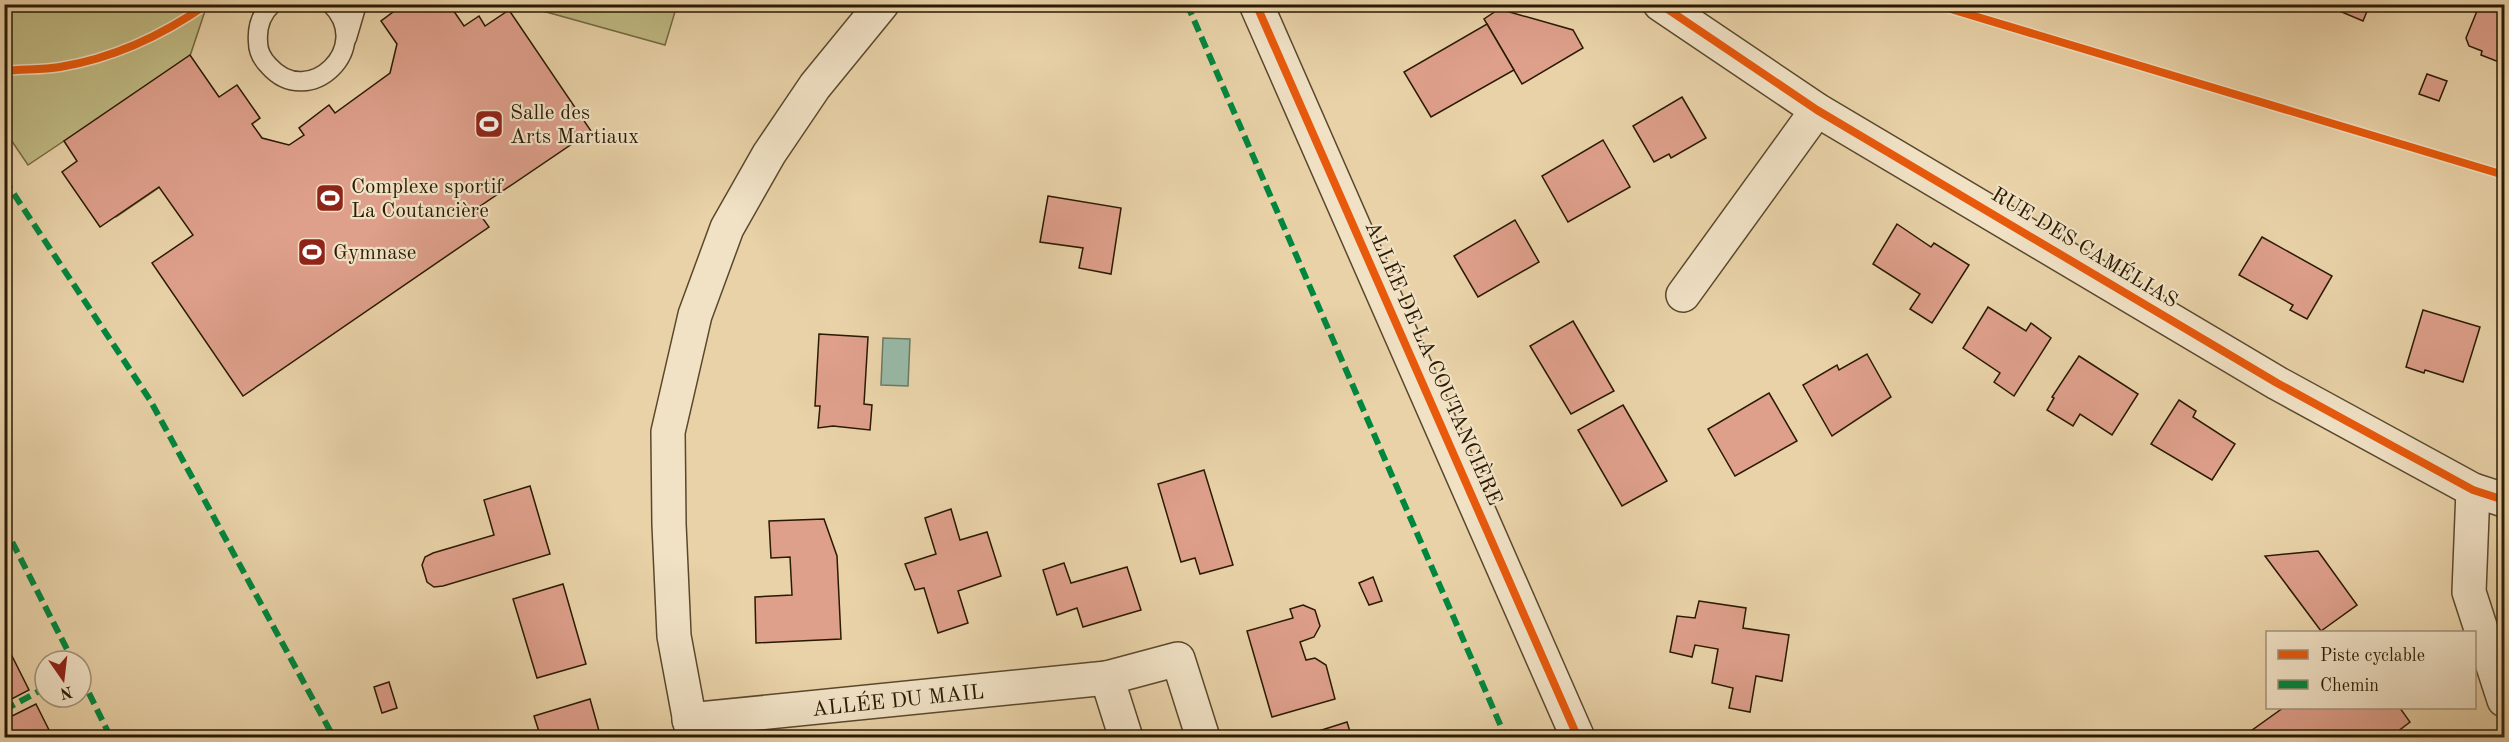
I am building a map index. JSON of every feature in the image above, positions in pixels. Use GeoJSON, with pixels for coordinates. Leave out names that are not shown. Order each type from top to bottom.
{"type":"FeatureCollection","features":[{"type":"Feature","properties":{"kind":"street"},"geometry":{"type":"LineString","coordinates":[[691,729],[674,636],[668,432],[695,315],[727,228],[769,154],[815,86],[882,4]]}},
{"type":"Feature","properties":{"kind":"street","name":"ALLÉE DE LA COUTANCIÈRE"},"geometry":{"type":"LineString","coordinates":[[1256,4],[1578,738]]}},
{"type":"Feature","properties":{"kind":"street","name":"RUE DES CAMÉLIAS"},"geometry":{"type":"LineString","coordinates":[[1660,4],[1817,110],[2277,383],[2474,490],[2505,500]]}},
{"type":"Feature","properties":{"kind":"street"},"geometry":{"type":"LineString","coordinates":[[1683,295],[1817,110]]}},
{"type":"Feature","properties":{"kind":"street"},"geometry":{"type":"LineString","coordinates":[[2474,490],[2469,592],[2505,700]]}},
{"type":"Feature","properties":{"kind":"street","name":"ALLÉE DU MAIL"},"geometry":{"type":"LineString","coordinates":[[691,729],[1107,678],[1178,659],[1203,738]]}},
{"type":"Feature","properties":{"kind":"street"},"geometry":{"type":"LineString","coordinates":[[1107,678],[1126,738]]}},
{"type":"Feature","properties":{"kind":"lane"},"geometry":{"type":"LineString","coordinates":[[262,4],[257,35],[258,45],[265,63],[280,76],[291,80],[314,80],[333,68],[344,48],[357,4]]}},
{"type":"Feature","properties":{"kind":"lane"},"geometry":{"type":"LineString","coordinates":[[257,35],[263,16],[272,4]]}},
{"type":"Feature","properties":{"kind":"lane"},"geometry":{"type":"LineString","coordinates":[[331,4],[340,15],[344,26],[344,48]]}},
{"type":"Feature","properties":{"kind":"shaded area"},"geometry":{"type":"Polygon","coordinates":[[[4,5],[207,5],[190,56],[242,131],[116,217],[64,141],[28,165],[5,131],[4,5]]]}},
{"type":"Feature","properties":{"kind":"shaded area"},"geometry":{"type":"Polygon","coordinates":[[[521,5],[677,5],[665,45],[521,5]]]}},
{"type":"Feature","properties":{"kind":"shaded area"},"geometry":{"type":"Polygon","coordinates":[[[883,338],[910,339],[908,386],[881,385],[883,338]]]}},
{"type":"Feature","properties":{"kind":"building","name":"Complexe sportif La Coutancière"},"geometry":{"type":"Polygon","coordinates":[[[404,4],[440,4],[445,11],[451,7],[464,26],[479,16],[485,26],[509,10],[591,131],[476,209],[489,227],[243,396],[152,263],[193,235],[159,187],[100,227],[62,172],[77,161],[64,141],[190,55],[219,97],[237,85],[260,118],[252,124],[262,138],[289,145],[304,135],[299,128],[329,105],[335,113],[390,73],[397,44],[381,21],[404,4]]]}},
{"type":"Feature","properties":{"kind":"building"},"geometry":{"type":"Polygon","coordinates":[[[2323,4],[2370,4],[2363,21],[2323,4]]]}},
{"type":"Feature","properties":{"kind":"building"},"geometry":{"type":"Polygon","coordinates":[[[2484,7],[2497,12],[2498,8],[2504,11],[2504,64],[2481,55],[2482,51],[2469,46],[2466,38],[2477,11],[2484,7]]]}},
{"type":"Feature","properties":{"kind":"building"},"geometry":{"type":"Polygon","coordinates":[[[1499,9],[1573,30],[1583,48],[1522,84],[1484,19],[1499,9]]]}},
{"type":"Feature","properties":{"kind":"building"},"geometry":{"type":"Polygon","coordinates":[[[1487,24],[1514,70],[1431,117],[1404,72],[1487,24]]]}},
{"type":"Feature","properties":{"kind":"building"},"geometry":{"type":"Polygon","coordinates":[[[2427,74],[2447,81],[2439,101],[2419,94],[2427,74]]]}},
{"type":"Feature","properties":{"kind":"building"},"geometry":{"type":"Polygon","coordinates":[[[1682,97],[1706,138],[1671,158],[1669,154],[1654,162],[1633,126],[1682,97]]]}},
{"type":"Feature","properties":{"kind":"building"},"geometry":{"type":"Polygon","coordinates":[[[1603,140],[1630,187],[1568,222],[1542,176],[1603,140]]]}},
{"type":"Feature","properties":{"kind":"building"},"geometry":{"type":"Polygon","coordinates":[[[1048,196],[1121,208],[1111,274],[1079,268],[1083,248],[1040,242],[1048,196]]]}},
{"type":"Feature","properties":{"kind":"building"},"geometry":{"type":"Polygon","coordinates":[[[1515,220],[1539,262],[1478,297],[1454,256],[1515,220]]]}},
{"type":"Feature","properties":{"kind":"building"},"geometry":{"type":"Polygon","coordinates":[[[1897,224],[1931,247],[1934,243],[1969,265],[1932,323],[1910,309],[1920,294],[1873,264],[1897,224]]]}},
{"type":"Feature","properties":{"kind":"building"},"geometry":{"type":"Polygon","coordinates":[[[2262,237],[2332,276],[2307,319],[2290,310],[2293,305],[2239,275],[2262,237]]]}},
{"type":"Feature","properties":{"kind":"building"},"geometry":{"type":"Polygon","coordinates":[[[1988,307],[2026,331],[2031,323],[2051,338],[2014,396],[1994,382],[2000,373],[1963,348],[1988,307]]]}},
{"type":"Feature","properties":{"kind":"building"},"geometry":{"type":"Polygon","coordinates":[[[2423,310],[2480,327],[2463,382],[2425,370],[2424,373],[2406,367],[2423,310]]]}},
{"type":"Feature","properties":{"kind":"building"},"geometry":{"type":"Polygon","coordinates":[[[1573,321],[1614,391],[1571,414],[1530,346],[1573,321]]]}},
{"type":"Feature","properties":{"kind":"building"},"geometry":{"type":"Polygon","coordinates":[[[819,334],[868,337],[864,404],[872,405],[870,430],[833,426],[818,428],[820,406],[815,406],[819,334]]]}},
{"type":"Feature","properties":{"kind":"building"},"geometry":{"type":"Polygon","coordinates":[[[1867,354],[1891,397],[1832,436],[1803,385],[1837,365],[1839,370],[1867,354]]]}},
{"type":"Feature","properties":{"kind":"building"},"geometry":{"type":"Polygon","coordinates":[[[2079,356],[2138,394],[2112,435],[2080,414],[2073,426],[2047,410],[2054,398],[2052,397],[2079,356]]]}},
{"type":"Feature","properties":{"kind":"building"},"geometry":{"type":"Polygon","coordinates":[[[1769,393],[1797,441],[1735,476],[1708,429],[1769,393]]]}},
{"type":"Feature","properties":{"kind":"building"},"geometry":{"type":"Polygon","coordinates":[[[2179,400],[2196,411],[2193,417],[2235,444],[2212,480],[2151,444],[2179,400]]]}},
{"type":"Feature","properties":{"kind":"building"},"geometry":{"type":"Polygon","coordinates":[[[1623,405],[1667,481],[1622,506],[1578,430],[1623,405]]]}},
{"type":"Feature","properties":{"kind":"building"},"geometry":{"type":"Polygon","coordinates":[[[1204,470],[1233,565],[1200,574],[1195,558],[1181,562],[1158,484],[1204,470]]]}},
{"type":"Feature","properties":{"kind":"building"},"geometry":{"type":"Polygon","coordinates":[[[530,486],[550,554],[443,586],[434,587],[427,582],[422,565],[425,557],[494,535],[484,500],[530,486]]]}},
{"type":"Feature","properties":{"kind":"building"},"geometry":{"type":"Polygon","coordinates":[[[951,509],[960,540],[987,532],[1001,576],[958,591],[968,623],[938,633],[924,588],[915,590],[905,564],[936,554],[925,518],[951,509]]]}},
{"type":"Feature","properties":{"kind":"building"},"geometry":{"type":"Polygon","coordinates":[[[824,519],[837,556],[841,639],[756,643],[755,597],[792,595],[790,557],[771,558],[769,521],[824,519]]]}},
{"type":"Feature","properties":{"kind":"building"},"geometry":{"type":"Polygon","coordinates":[[[2318,551],[2357,605],[2321,631],[2265,556],[2318,551]]]}},
{"type":"Feature","properties":{"kind":"building"},"geometry":{"type":"Polygon","coordinates":[[[1064,563],[1071,583],[1127,567],[1141,610],[1083,627],[1077,608],[1057,615],[1043,570],[1064,563]]]}},
{"type":"Feature","properties":{"kind":"building"},"geometry":{"type":"Polygon","coordinates":[[[1373,577],[1382,601],[1369,605],[1359,583],[1373,577]]]}},
{"type":"Feature","properties":{"kind":"building"},"geometry":{"type":"Polygon","coordinates":[[[563,584],[586,664],[537,678],[513,599],[563,584]]]}},
{"type":"Feature","properties":{"kind":"building"},"geometry":{"type":"Polygon","coordinates":[[[1699,601],[1746,608],[1743,628],[1789,635],[1782,681],[1756,676],[1750,712],[1729,708],[1733,688],[1712,683],[1718,649],[1695,645],[1692,657],[1670,652],[1677,616],[1695,618],[1699,601]]]}},
{"type":"Feature","properties":{"kind":"building"},"geometry":{"type":"Polygon","coordinates":[[[1303,605],[1315,610],[1320,626],[1314,637],[1300,642],[1306,660],[1315,658],[1326,665],[1335,699],[1272,717],[1247,631],[1293,618],[1290,609],[1303,605]]]}},
{"type":"Feature","properties":{"kind":"building"},"geometry":{"type":"Polygon","coordinates":[[[11,654],[29,690],[4,703],[4,657],[11,654]]]}},
{"type":"Feature","properties":{"kind":"building"},"geometry":{"type":"Polygon","coordinates":[[[389,682],[397,708],[382,713],[374,687],[389,682]]]}},
{"type":"Feature","properties":{"kind":"building"},"geometry":{"type":"Polygon","coordinates":[[[590,699],[601,738],[541,738],[534,716],[590,699]]]}},
{"type":"Feature","properties":{"kind":"building"},"geometry":{"type":"Polygon","coordinates":[[[33,706],[33,709],[38,709],[53,738],[4,738],[4,720],[33,706]]]}},
{"type":"Feature","properties":{"kind":"building"},"geometry":{"type":"Polygon","coordinates":[[[2282,709],[2401,709],[2410,722],[2389,738],[2241,738],[2282,709]]]}},
{"type":"Feature","properties":{"kind":"building"},"geometry":{"type":"Polygon","coordinates":[[[1347,722],[1352,738],[1307,738],[1306,735],[1347,722]]]}},
{"type":"Feature","properties":{"kind":"marked path"},"geometry":{"type":"LineString","coordinates":[[1187,4],[1506,738]]}},
{"type":"Feature","properties":{"kind":"marked path"},"geometry":{"type":"LineString","coordinates":[[4,179],[150,400],[334,738]]}},
{"type":"Feature","properties":{"kind":"marked path"},"geometry":{"type":"LineString","coordinates":[[4,526],[67,649]]}},
{"type":"Feature","properties":{"kind":"marked path"},"geometry":{"type":"LineString","coordinates":[[4,710],[33,694]]}},
{"type":"Feature","properties":{"kind":"marked path"},"geometry":{"type":"LineString","coordinates":[[93,701],[111,738]]}},
{"type":"Feature","properties":{"kind":"cycle path"},"geometry":{"type":"LineString","coordinates":[[4,71],[53,68],[100,58],[137,44],[173,26],[207,4]]}},
{"type":"Feature","properties":{"kind":"cycle path"},"geometry":{"type":"LineString","coordinates":[[1256,4],[1578,738]]}},
{"type":"Feature","properties":{"kind":"cycle path"},"geometry":{"type":"LineString","coordinates":[[1660,4],[1817,110],[2277,383],[2473,490],[2504,500]]}},
{"type":"Feature","properties":{"kind":"cycle path"},"geometry":{"type":"LineString","coordinates":[[1934,4],[2504,175]]}},
{"type":"Feature","properties":{"kind":"place","name":"Salle des Arts Martiaux"},"geometry":{"type":"Point","coordinates":[489,124]}},
{"type":"Feature","properties":{"kind":"place","name":"Complexe sportif La Coutancière"},"geometry":{"type":"Point","coordinates":[330,198]}},
{"type":"Feature","properties":{"kind":"place","name":"Gymnase"},"geometry":{"type":"Point","coordinates":[312,252]}}]}
